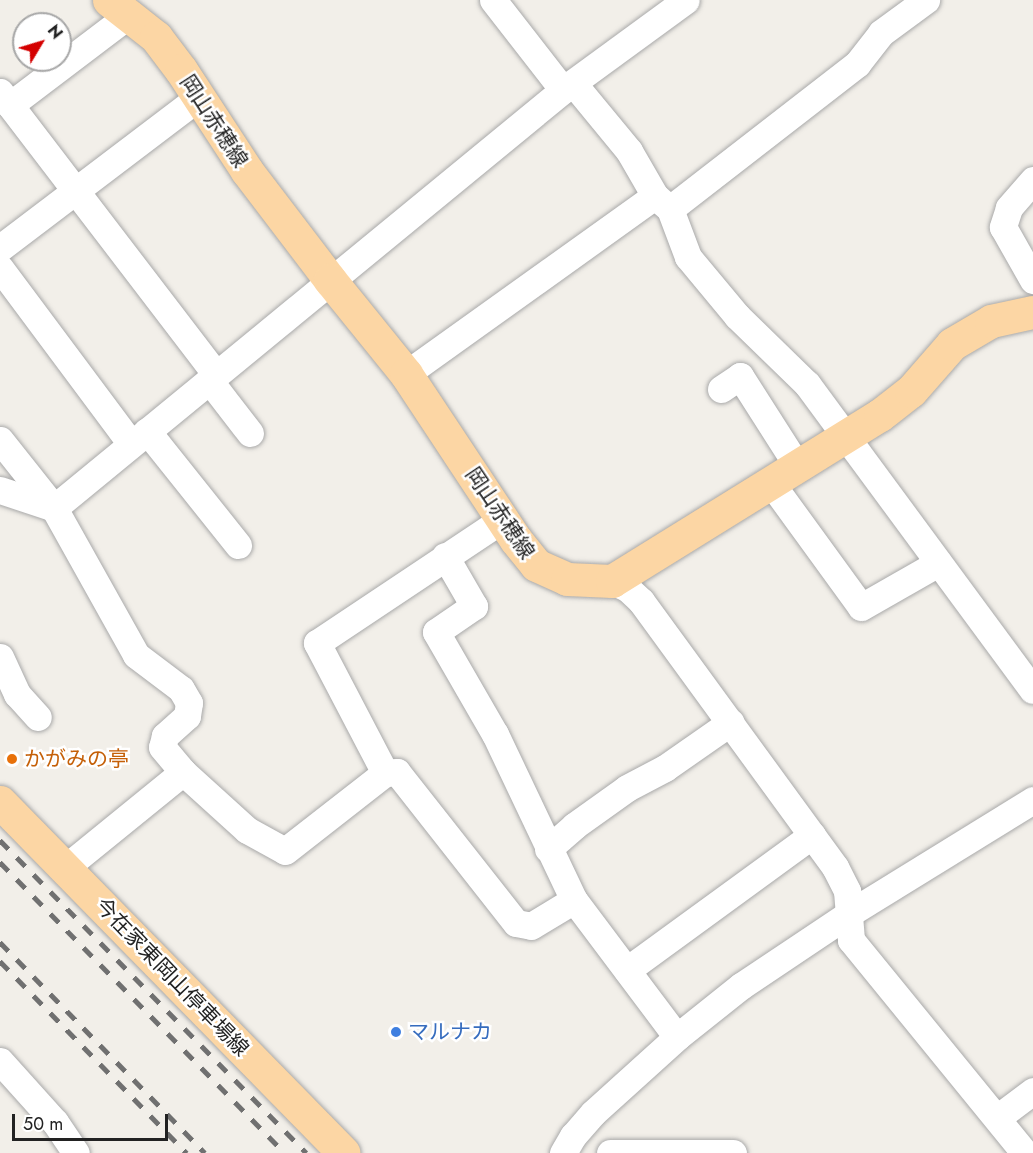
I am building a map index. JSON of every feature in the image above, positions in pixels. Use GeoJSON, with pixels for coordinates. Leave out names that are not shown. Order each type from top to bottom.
{"type":"FeatureCollection","features":[{"type":"Feature","properties":{"kind":"main road","name":"岡山赤穂線"},"geometry":{"type":"LineString","coordinates":[[120,7],[156,37],[200,96],[247,171],[330,280],[406,374],[502,519],[537,566],[567,579],[612,581]]}},
{"type":"Feature","properties":{"kind":"main road"},"geometry":{"type":"LineString","coordinates":[[612,581],[880,416],[911,391],[952,344],[991,321],[1033,312]]}},
{"type":"Feature","properties":{"kind":"main road","name":"今在家東岡山停車場線"},"geometry":{"type":"LineString","coordinates":[[0,802],[345,1153]]}},
{"type":"Feature","properties":{"kind":"street"},"geometry":{"type":"LineString","coordinates":[[493,0],[568,86],[629,151],[662,203],[688,257],[737,316],[807,384],[844,438],[1033,690]]}},
{"type":"Feature","properties":{"kind":"street"},"geometry":{"type":"LineString","coordinates":[[54,508],[568,86],[686,0]]}},
{"type":"Feature","properties":{"kind":"street"},"geometry":{"type":"LineString","coordinates":[[406,374],[662,203],[857,64],[881,33],[926,0]]}},
{"type":"Feature","properties":{"kind":"street"},"geometry":{"type":"LineString","coordinates":[[120,7],[5,99],[212,377],[250,433]]}},
{"type":"Feature","properties":{"kind":"street"},"geometry":{"type":"LineString","coordinates":[[0,248],[200,96]]}},
{"type":"Feature","properties":{"kind":"street"},"geometry":{"type":"LineString","coordinates":[[1033,180],[1009,208],[1003,227],[1033,280]]}},
{"type":"Feature","properties":{"kind":"street"},"geometry":{"type":"LineString","coordinates":[[0,268],[139,437],[237,545]]}},
{"type":"Feature","properties":{"kind":"street"},"geometry":{"type":"LineString","coordinates":[[721,389],[740,376],[798,467]]}},
{"type":"Feature","properties":{"kind":"street"},"geometry":{"type":"LineString","coordinates":[[0,440],[54,508],[136,655],[181,688],[189,704],[187,716],[165,736],[162,747],[183,772],[247,830],[285,851],[385,773],[397,772],[516,922],[531,926],[574,900]]}},
{"type":"Feature","properties":{"kind":"street"},"geometry":{"type":"LineString","coordinates":[[771,483],[861,607],[938,563]]}},
{"type":"Feature","properties":{"kind":"street"},"geometry":{"type":"LineString","coordinates":[[0,490],[54,508]]}},
{"type":"Feature","properties":{"kind":"street"},"geometry":{"type":"LineString","coordinates":[[385,773],[317,643],[502,519]]}},
{"type":"Feature","properties":{"kind":"street"},"geometry":{"type":"LineString","coordinates":[[445,556],[474,606],[436,632],[495,734],[574,900],[677,1037]]}},
{"type":"Feature","properties":{"kind":"street"},"geometry":{"type":"LineString","coordinates":[[612,581],[627,588],[641,601],[835,867],[847,891],[851,940],[1025,1153]]}},
{"type":"Feature","properties":{"kind":"street"},"geometry":{"type":"LineString","coordinates":[[0,657],[18,694],[38,717]]}},
{"type":"Feature","properties":{"kind":"street"},"geometry":{"type":"LineString","coordinates":[[548,849],[574,826],[627,788],[665,768],[731,722]]}},
{"type":"Feature","properties":{"kind":"street"},"geometry":{"type":"LineString","coordinates":[[65,868],[183,772]]}},
{"type":"Feature","properties":{"kind":"street"},"geometry":{"type":"LineString","coordinates":[[563,1153],[573,1136],[593,1113],[677,1037],[741,986],[850,913],[1033,800]]}},
{"type":"Feature","properties":{"kind":"street"},"geometry":{"type":"LineString","coordinates":[[627,970],[812,835]]}},
{"type":"Feature","properties":{"kind":"street"},"geometry":{"type":"LineString","coordinates":[[0,1061],[55,1122],[76,1153]]}},
{"type":"Feature","properties":{"kind":"street"},"geometry":{"type":"LineString","coordinates":[[997,1118],[1033,1091]]}},
{"type":"Feature","properties":{"kind":"street"},"geometry":{"type":"LineString","coordinates":[[610,1153],[733,1153]]}},
{"type":"Feature","properties":{"kind":"railway"},"geometry":{"type":"LineString","coordinates":[[0,840],[307,1153]]}},
{"type":"Feature","properties":{"kind":"railway"},"geometry":{"type":"LineString","coordinates":[[0,862],[285,1153]]}},
{"type":"Feature","properties":{"kind":"railway"},"geometry":{"type":"LineString","coordinates":[[0,942],[205,1153]]}},
{"type":"Feature","properties":{"kind":"railway"},"geometry":{"type":"LineString","coordinates":[[0,961],[187,1153]]}},
{"type":"Feature","properties":{"kind":"place","name":"かがみの亭"},"geometry":{"type":"Point","coordinates":[12,759]}},
{"type":"Feature","properties":{"kind":"place","name":"マルナカ"},"geometry":{"type":"Point","coordinates":[396,1032]}}]}
